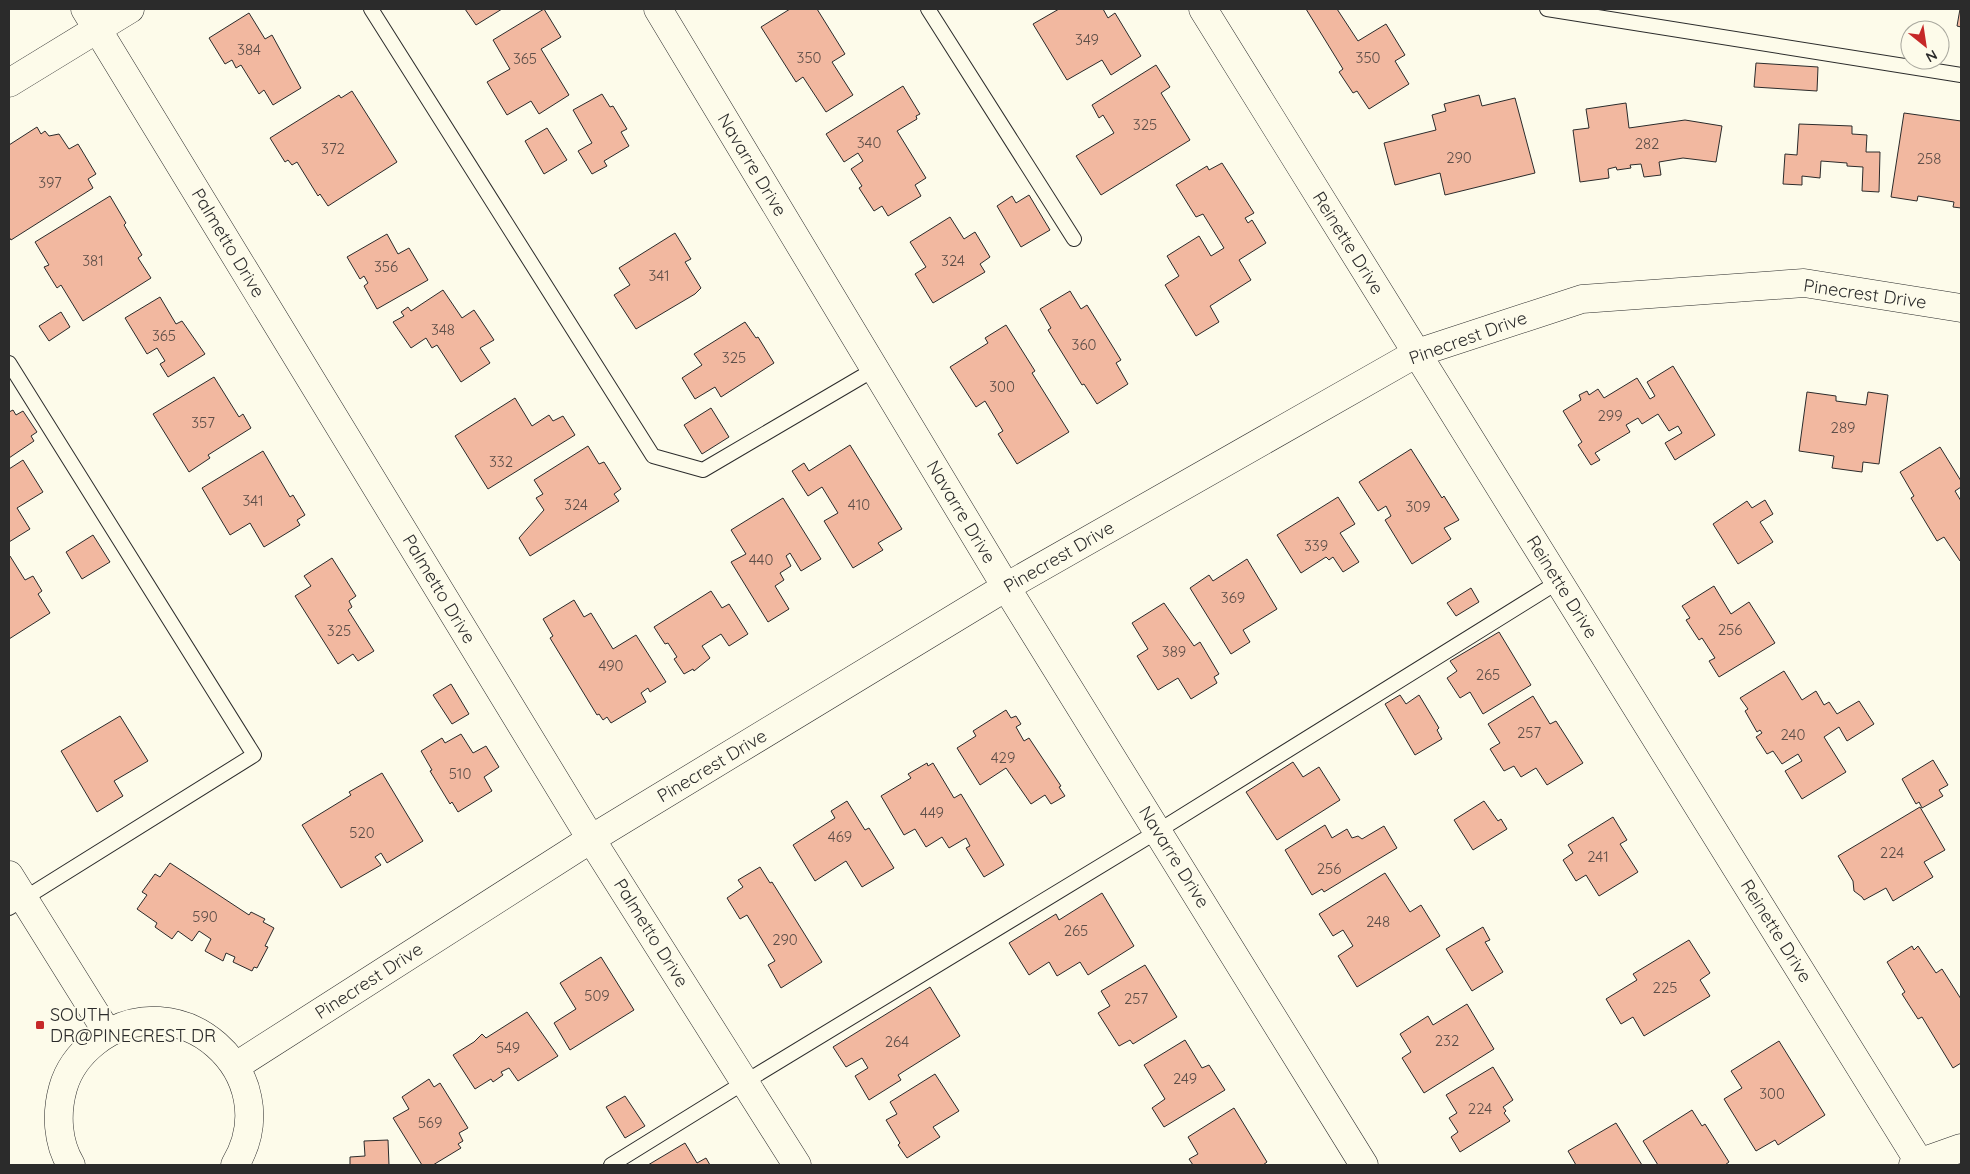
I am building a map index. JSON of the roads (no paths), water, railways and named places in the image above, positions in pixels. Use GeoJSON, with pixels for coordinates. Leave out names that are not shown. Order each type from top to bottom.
{"type":"FeatureCollection","features":[{"type":"Feature","properties":{"kind":"street"},"geometry":{"type":"LineString","coordinates":[[9,83],[91,19],[130,9]]}},
{"type":"Feature","properties":{"kind":"street","name":"Navarre Drive"},"geometry":{"type":"LineString","coordinates":[[658,9],[1006,587],[1364,1165]]}},
{"type":"Feature","properties":{"kind":"street","name":"Reinette Drive"},"geometry":{"type":"LineString","coordinates":[[1203,9],[1918,1164]]}},
{"type":"Feature","properties":{"kind":"street","name":"Palmetto Drive"},"geometry":{"type":"LineString","coordinates":[[91,19],[591,839],[797,1165]]}},
{"type":"Feature","properties":{"kind":"street","name":"Pinecrest Drive"},"geometry":{"type":"LineString","coordinates":[[236,1066],[591,839],[1006,587],[1416,353],[1582,299],[1804,283],[1957,314]]}},
{"type":"Feature","properties":{"kind":"street"},"geometry":{"type":"LineString","coordinates":[[9,875],[16,903],[107,1032]]}},
{"type":"Feature","properties":{"kind":"street"},"geometry":{"type":"LineString","coordinates":[[69,1165],[59,1136],[58,1105],[66,1076],[84,1051],[107,1032],[135,1022],[164,1021],[192,1028],[217,1043],[236,1066],[247,1093],[250,1123],[243,1153],[236,1165]]}},
{"type":"Feature","properties":{"kind":"street"},"geometry":{"type":"LineString","coordinates":[[1918,1164],[1961,1148]]}},
{"type":"Feature","properties":{"kind":"lane"},"geometry":{"type":"LineString","coordinates":[[371,9],[653,456],[703,470],[875,369]]}},
{"type":"Feature","properties":{"kind":"lane"},"geometry":{"type":"LineString","coordinates":[[928,9],[1074,238]]}},
{"type":"Feature","properties":{"kind":"lane"},"geometry":{"type":"LineString","coordinates":[[1547,9],[1961,75]]}},
{"type":"Feature","properties":{"kind":"lane"},"geometry":{"type":"LineString","coordinates":[[9,363],[254,755],[16,903]]}},
{"type":"Feature","properties":{"kind":"lane"},"geometry":{"type":"LineString","coordinates":[[611,1165],[744,1082],[1158,831],[1558,582]]}},
{"type":"Feature","properties":{"kind":"place","name":"SOUTH DR@PINECREST DR"},"geometry":{"type":"Point","coordinates":[40,1025]}}]}
